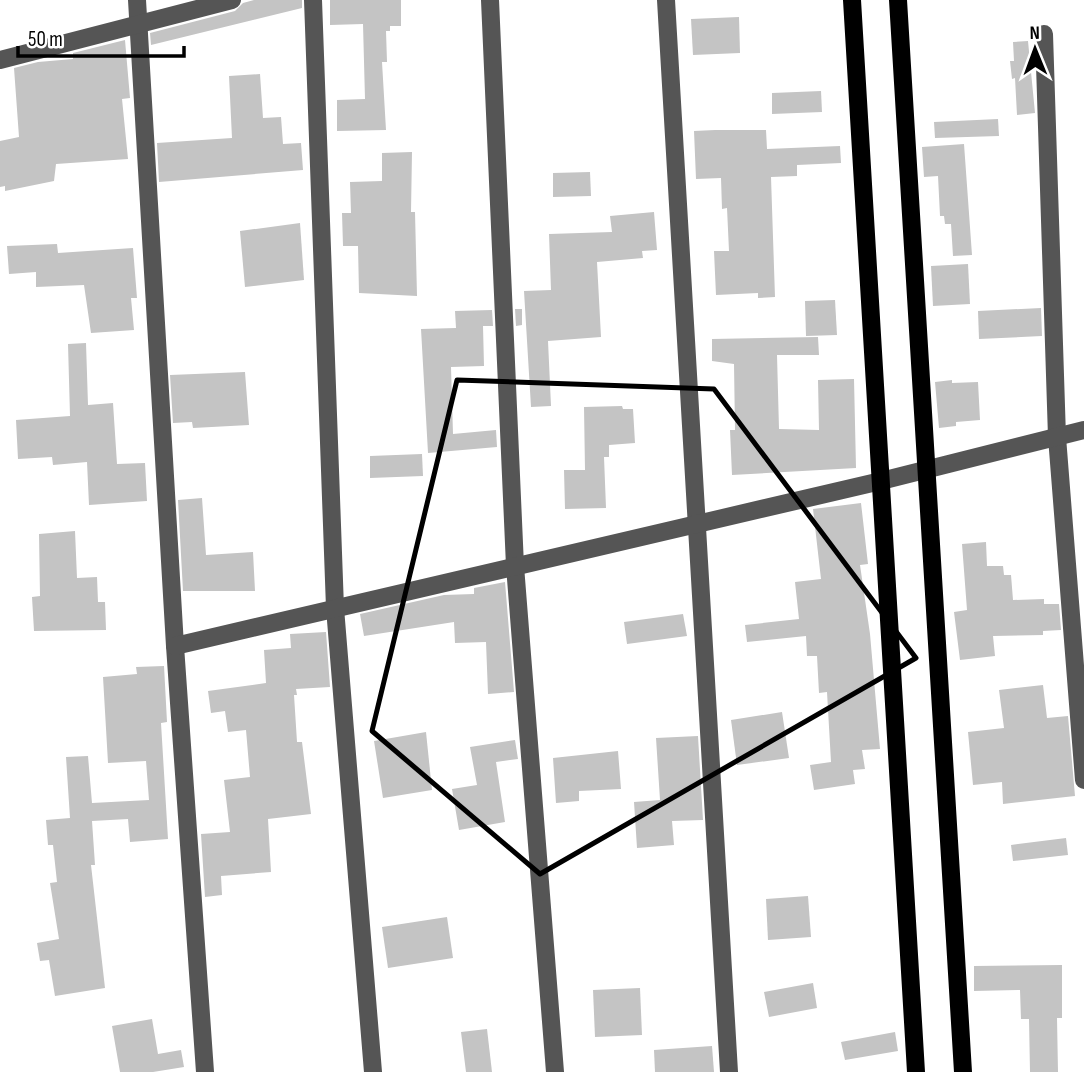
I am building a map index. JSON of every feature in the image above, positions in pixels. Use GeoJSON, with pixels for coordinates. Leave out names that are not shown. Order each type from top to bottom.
{"type":"FeatureCollection","features":[{"type":"Feature","properties":{"kind":"main road"},"geometry":{"type":"LineString","coordinates":[[852,0],[916,1072]]}},
{"type":"Feature","properties":{"kind":"main road"},"geometry":{"type":"LineString","coordinates":[[898,0],[963,1072]]}},
{"type":"Feature","properties":{"kind":"street"},"geometry":{"type":"LineString","coordinates":[[137,0],[175,646],[205,1072]]}},
{"type":"Feature","properties":{"kind":"street"},"geometry":{"type":"LineString","coordinates":[[0,60],[232,0]]}},
{"type":"Feature","properties":{"kind":"street"},"geometry":{"type":"LineString","coordinates":[[313,0],[335,608],[373,1072]]}},
{"type":"Feature","properties":{"kind":"street"},"geometry":{"type":"LineString","coordinates":[[490,0],[515,566],[555,1072]]}},
{"type":"Feature","properties":{"kind":"street"},"geometry":{"type":"LineString","coordinates":[[666,0],[729,1072]]}},
{"type":"Feature","properties":{"kind":"street"},"geometry":{"type":"LineString","coordinates":[[1044,34],[1057,437],[1084,780]]}},
{"type":"Feature","properties":{"kind":"street"},"geometry":{"type":"LineString","coordinates":[[175,646],[881,481],[1084,430]]}},
{"type":"Feature","properties":{"kind":"highlighted area"},"geometry":{"type":"Polygon","coordinates":[[[457,380],[714,389],[916,658],[540,874],[372,731],[457,380]]]}},
{"type":"Feature","properties":{"kind":"building"},"geometry":{"type":"Polygon","coordinates":[[[254,0],[302,0],[302,8],[151,45],[150,33],[235,11],[243,3],[254,0]]]}},
{"type":"Feature","properties":{"kind":"building"},"geometry":{"type":"Polygon","coordinates":[[[330,0],[401,0],[401,26],[390,26],[390,31],[386,31],[387,62],[382,62],[386,130],[337,131],[337,100],[365,99],[363,24],[330,25],[330,0]]]}},
{"type":"Feature","properties":{"kind":"building"},"geometry":{"type":"Polygon","coordinates":[[[739,17],[740,53],[693,55],[691,19],[739,17]]]}},
{"type":"Feature","properties":{"kind":"building"},"geometry":{"type":"Polygon","coordinates":[[[125,40],[130,98],[122,99],[128,159],[56,164],[54,181],[5,191],[5,186],[0,187],[0,141],[19,137],[14,68],[38,62],[73,59],[73,53],[125,40]]]}},
{"type":"Feature","properties":{"kind":"building"},"geometry":{"type":"Polygon","coordinates":[[[1028,41],[1035,113],[1017,115],[1015,78],[1012,79],[1010,61],[1014,61],[1013,42],[1028,41]]]}},
{"type":"Feature","properties":{"kind":"building"},"geometry":{"type":"Polygon","coordinates":[[[260,74],[263,118],[281,117],[283,144],[301,143],[303,170],[159,182],[157,143],[232,138],[229,76],[260,74]]]}},
{"type":"Feature","properties":{"kind":"building"},"geometry":{"type":"Polygon","coordinates":[[[821,91],[822,112],[772,114],[772,93],[821,91]]]}},
{"type":"Feature","properties":{"kind":"building"},"geometry":{"type":"Polygon","coordinates":[[[998,119],[999,136],[935,138],[934,122],[998,119]]]}},
{"type":"Feature","properties":{"kind":"building"},"geometry":{"type":"Polygon","coordinates":[[[766,130],[767,149],[840,146],[841,163],[797,165],[797,176],[771,177],[775,297],[758,298],[758,293],[716,295],[714,251],[729,251],[727,208],[722,209],[721,178],[696,179],[694,131],[766,130]]]}},
{"type":"Feature","properties":{"kind":"building"},"geometry":{"type":"Polygon","coordinates":[[[964,144],[972,255],[953,256],[951,224],[945,224],[944,216],[940,216],[938,176],[924,177],[922,147],[964,144]]]}},
{"type":"Feature","properties":{"kind":"building"},"geometry":{"type":"Polygon","coordinates":[[[412,152],[411,212],[415,212],[417,296],[359,293],[358,246],[343,246],[342,213],[351,213],[350,182],[382,181],[382,153],[412,152]]]}},
{"type":"Feature","properties":{"kind":"building"},"geometry":{"type":"Polygon","coordinates":[[[590,172],[591,196],[553,197],[553,173],[590,172]]]}},
{"type":"Feature","properties":{"kind":"building"},"geometry":{"type":"Polygon","coordinates":[[[654,212],[657,250],[642,251],[643,258],[597,262],[601,337],[548,341],[551,406],[531,407],[524,291],[551,290],[549,234],[612,232],[610,216],[654,212]]]}},
{"type":"Feature","properties":{"kind":"building"},"geometry":{"type":"Polygon","coordinates":[[[300,223],[304,280],[245,287],[240,231],[300,223]]]}},
{"type":"Feature","properties":{"kind":"building"},"geometry":{"type":"Polygon","coordinates":[[[57,244],[58,253],[133,248],[137,298],[131,298],[134,330],[91,333],[84,285],[36,287],[36,272],[9,274],[7,246],[57,244]]]}},
{"type":"Feature","properties":{"kind":"building"},"geometry":{"type":"Polygon","coordinates":[[[968,264],[970,304],[933,306],[931,266],[968,264]]]}},
{"type":"Feature","properties":{"kind":"building"},"geometry":{"type":"Polygon","coordinates":[[[835,300],[837,335],[806,336],[805,301],[835,300]]]}},
{"type":"Feature","properties":{"kind":"building"},"geometry":{"type":"Polygon","coordinates":[[[1041,308],[1042,336],[979,339],[978,311],[1041,308]]]}},
{"type":"Feature","properties":{"kind":"building"},"geometry":{"type":"Polygon","coordinates":[[[515,309],[522,309],[522,325],[516,326],[515,309]]]}},
{"type":"Feature","properties":{"kind":"building"},"geometry":{"type":"Polygon","coordinates":[[[492,310],[493,326],[483,326],[484,366],[451,367],[453,434],[496,430],[497,447],[428,453],[421,329],[456,328],[455,311],[492,310]]]}},
{"type":"Feature","properties":{"kind":"building"},"geometry":{"type":"Polygon","coordinates":[[[818,337],[819,355],[777,355],[779,429],[819,430],[818,380],[854,379],[856,468],[732,475],[730,430],[735,430],[734,364],[712,361],[712,339],[818,337]]]}},
{"type":"Feature","properties":{"kind":"building"},"geometry":{"type":"Polygon","coordinates":[[[86,343],[88,405],[113,403],[117,464],[145,463],[147,501],[89,505],[87,462],[53,465],[52,457],[18,459],[16,420],[70,416],[68,344],[86,343]]]}},
{"type":"Feature","properties":{"kind":"building"},"geometry":{"type":"Polygon","coordinates":[[[245,372],[249,425],[193,428],[192,422],[173,423],[170,375],[245,372]]]}},
{"type":"Feature","properties":{"kind":"building"},"geometry":{"type":"Polygon","coordinates":[[[952,380],[952,383],[978,382],[980,420],[956,422],[956,426],[939,428],[935,382],[952,380]]]}},
{"type":"Feature","properties":{"kind":"building"},"geometry":{"type":"Polygon","coordinates":[[[622,406],[623,409],[633,409],[635,443],[609,445],[609,457],[604,457],[606,508],[565,509],[564,470],[585,470],[584,407],[622,406]]]}},
{"type":"Feature","properties":{"kind":"building"},"geometry":{"type":"Polygon","coordinates":[[[422,454],[423,476],[370,478],[370,456],[422,454]]]}},
{"type":"Feature","properties":{"kind":"building"},"geometry":{"type":"Polygon","coordinates":[[[202,498],[206,555],[253,552],[255,591],[183,591],[178,500],[202,498]]]}},
{"type":"Feature","properties":{"kind":"building"},"geometry":{"type":"Polygon","coordinates":[[[861,503],[868,564],[860,565],[870,634],[880,749],[862,750],[865,769],[853,770],[855,784],[814,790],[810,765],[831,762],[827,692],[819,693],[817,656],[807,656],[806,636],[747,642],[745,625],[799,619],[795,582],[821,579],[813,509],[861,503]]]}},
{"type":"Feature","properties":{"kind":"building"},"geometry":{"type":"Polygon","coordinates":[[[75,531],[77,578],[97,577],[98,602],[105,602],[106,630],[34,631],[32,597],[40,596],[39,534],[75,531]]]}},
{"type":"Feature","properties":{"kind":"building"},"geometry":{"type":"Polygon","coordinates":[[[986,542],[987,566],[1003,566],[1004,575],[1011,575],[1013,600],[1044,599],[1044,604],[1059,604],[1061,630],[1043,631],[1043,635],[993,636],[995,656],[960,660],[954,612],[967,610],[962,544],[986,542]]]}},
{"type":"Feature","properties":{"kind":"building"},"geometry":{"type":"Polygon","coordinates":[[[505,582],[514,692],[488,694],[486,642],[455,643],[454,622],[364,636],[360,614],[444,595],[474,594],[474,588],[505,582]]]}},
{"type":"Feature","properties":{"kind":"building"},"geometry":{"type":"Polygon","coordinates":[[[683,614],[687,636],[627,644],[624,622],[683,614]]]}},
{"type":"Feature","properties":{"kind":"building"},"geometry":{"type":"Polygon","coordinates":[[[326,632],[330,687],[296,689],[297,695],[294,695],[297,742],[302,742],[311,814],[268,819],[271,872],[221,876],[222,895],[205,897],[201,834],[230,832],[224,780],[250,777],[246,730],[228,732],[225,711],[211,713],[208,691],[266,683],[264,650],[291,648],[290,634],[326,632]]]}},
{"type":"Feature","properties":{"kind":"building"},"geometry":{"type":"Polygon","coordinates":[[[164,666],[167,722],[161,723],[168,839],[130,842],[128,819],[92,821],[95,865],[91,865],[105,988],[55,996],[49,960],[40,961],[37,943],[59,939],[50,883],[57,882],[53,845],[48,845],[46,820],[70,818],[66,757],[88,756],[92,803],[149,800],[146,761],[108,763],[103,677],[137,674],[136,667],[164,666]]]}},
{"type":"Feature","properties":{"kind":"building"},"geometry":{"type":"Polygon","coordinates":[[[1043,685],[1047,718],[1068,716],[1075,796],[1003,804],[1002,782],[973,785],[968,732],[1004,728],[999,690],[1043,685]]]}},
{"type":"Feature","properties":{"kind":"building"},"geometry":{"type":"Polygon","coordinates":[[[782,712],[789,758],[737,765],[731,720],[782,712]]]}},
{"type":"Feature","properties":{"kind":"building"},"geometry":{"type":"Polygon","coordinates":[[[426,732],[432,790],[383,798],[374,741],[426,732]]]}},
{"type":"Feature","properties":{"kind":"building"},"geometry":{"type":"Polygon","coordinates":[[[698,736],[703,820],[672,821],[674,845],[637,848],[634,802],[660,800],[656,738],[698,736]]]}},
{"type":"Feature","properties":{"kind":"building"},"geometry":{"type":"Polygon","coordinates":[[[515,740],[518,759],[496,762],[505,822],[459,830],[452,789],[477,785],[470,747],[515,740]]]}},
{"type":"Feature","properties":{"kind":"building"},"geometry":{"type":"Polygon","coordinates":[[[618,751],[621,789],[579,791],[579,801],[556,803],[553,758],[618,751]]]}},
{"type":"Feature","properties":{"kind":"building"},"geometry":{"type":"Polygon","coordinates":[[[1066,838],[1068,855],[1013,861],[1011,845],[1066,838]]]}},
{"type":"Feature","properties":{"kind":"building"},"geometry":{"type":"Polygon","coordinates":[[[808,896],[811,937],[768,940],[766,899],[808,896]]]}},
{"type":"Feature","properties":{"kind":"building"},"geometry":{"type":"Polygon","coordinates":[[[447,917],[453,958],[388,968],[382,927],[447,917]]]}},
{"type":"Feature","properties":{"kind":"building"},"geometry":{"type":"Polygon","coordinates":[[[1062,965],[1062,1018],[1057,1018],[1058,1072],[1030,1072],[1029,1019],[1021,1019],[1020,990],[974,991],[974,966],[1062,965]]]}},
{"type":"Feature","properties":{"kind":"building"},"geometry":{"type":"Polygon","coordinates":[[[813,983],[817,1008],[769,1017],[764,992],[813,983]]]}},
{"type":"Feature","properties":{"kind":"building"},"geometry":{"type":"Polygon","coordinates":[[[640,988],[642,1035],[595,1037],[593,990],[640,988]]]}},
{"type":"Feature","properties":{"kind":"building"},"geometry":{"type":"Polygon","coordinates":[[[152,1019],[158,1054],[181,1050],[184,1067],[153,1072],[120,1072],[112,1026],[152,1019]]]}},
{"type":"Feature","properties":{"kind":"building"},"geometry":{"type":"Polygon","coordinates":[[[487,1029],[492,1072],[466,1072],[461,1032],[487,1029]]]}},
{"type":"Feature","properties":{"kind":"building"},"geometry":{"type":"Polygon","coordinates":[[[895,1032],[898,1051],[845,1060],[841,1042],[895,1032]]]}},
{"type":"Feature","properties":{"kind":"building"},"geometry":{"type":"Polygon","coordinates":[[[712,1046],[714,1072],[655,1072],[654,1050],[712,1046]]]}}]}
